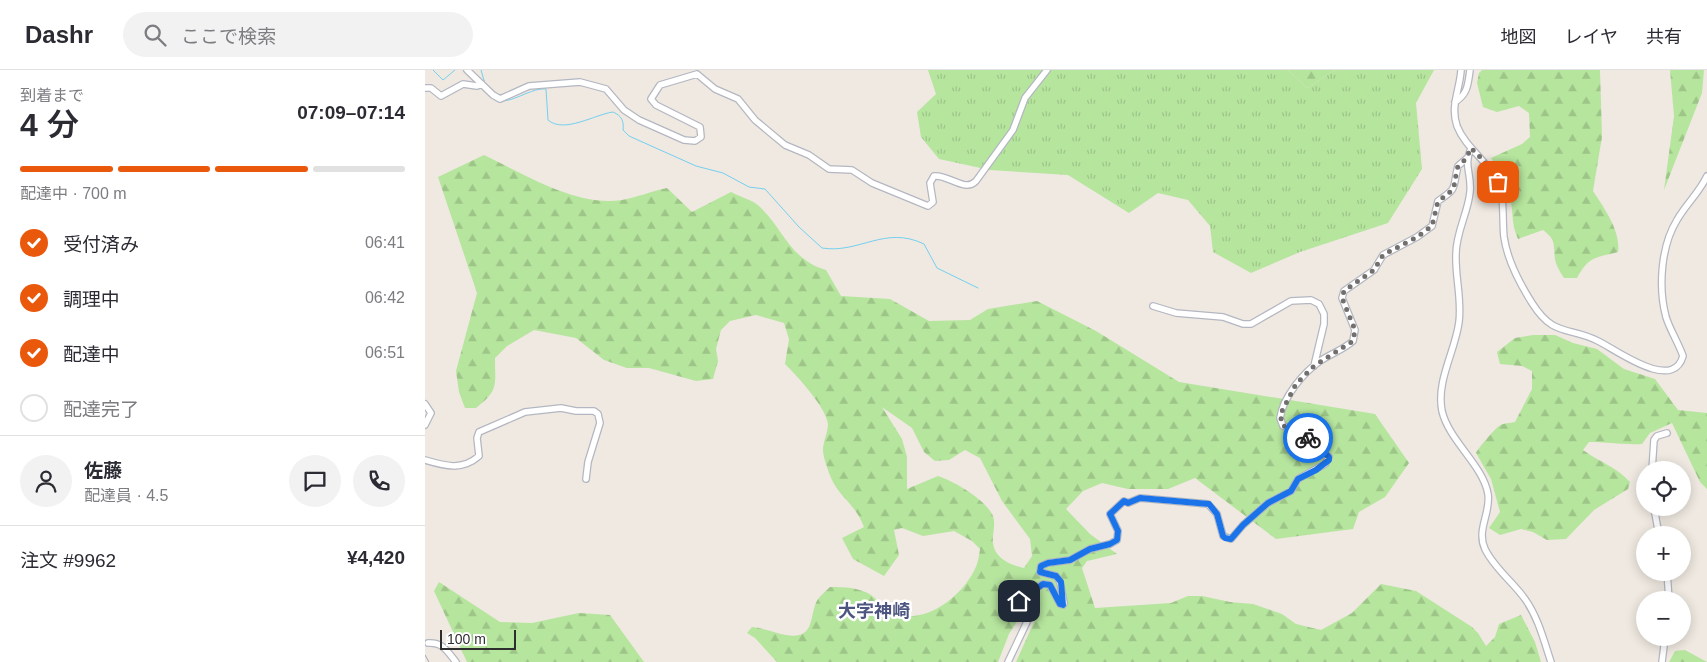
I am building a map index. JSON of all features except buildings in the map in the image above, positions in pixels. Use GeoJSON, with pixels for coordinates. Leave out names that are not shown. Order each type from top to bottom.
{"type":"FeatureCollection","features":[{"type":"Feature","properties":{"kind":"street"},"geometry":{"type":"LineString","coordinates":[[467,70],[493,95],[500,99],[519,89],[535,85],[577,82],[602,87],[612,94],[624,110],[639,120],[684,140],[695,141],[701,137],[700,127],[656,105],[651,99],[660,85],[697,74],[715,89],[738,99],[755,120],[785,145],[809,155],[831,170],[853,170],[872,183],[929,206],[933,202],[930,183],[934,176],[941,176],[967,185],[971,185],[976,181],[1013,130],[1025,98],[1047,70]]}},
{"type":"Feature","properties":{"kind":"street"},"geometry":{"type":"LineString","coordinates":[[1461,70],[1455,102],[1457,126],[1471,148],[1485,162],[1498,182],[1503,204],[1504,238],[1508,255],[1531,302],[1540,316],[1556,328],[1598,340],[1629,360],[1665,370],[1679,364],[1683,356],[1669,323],[1662,298],[1667,244],[1676,220],[1700,190],[1707,176]]}},
{"type":"Feature","properties":{"kind":"street"},"geometry":{"type":"LineString","coordinates":[[1455,102],[1467,90],[1470,70]]}},
{"type":"Feature","properties":{"kind":"street"},"geometry":{"type":"LineString","coordinates":[[425,88],[431,88],[441,96],[463,84],[477,86],[482,84]]}},
{"type":"Feature","properties":{"kind":"street"},"geometry":{"type":"LineString","coordinates":[[1008,662],[1033,610],[1019,604],[1024,595],[1043,584],[1050,585],[1060,604],[1063,605],[1064,603],[1061,582],[1056,576],[1040,572],[1041,566],[1048,563],[1070,560],[1090,549],[1110,544],[1117,540],[1118,531],[1110,514],[1120,502],[1128,503],[1140,498],[1209,504],[1217,514],[1223,536],[1231,539],[1243,525],[1268,503],[1291,491],[1298,479],[1325,464],[1329,457],[1299,430],[1285,428],[1280,418],[1296,384],[1314,366],[1353,341],[1355,330],[1342,298],[1344,291],[1374,270],[1383,255],[1417,237],[1432,226],[1438,201],[1448,196],[1455,188],[1458,166],[1466,159],[1471,148]]}},
{"type":"Feature","properties":{"kind":"street"},"geometry":{"type":"LineString","coordinates":[[1466,159],[1470,191],[1459,229],[1456,254],[1460,301],[1459,324],[1445,373],[1442,410],[1445,422],[1485,485],[1488,501],[1481,538],[1485,550],[1526,600],[1536,619],[1551,662]]}},
{"type":"Feature","properties":{"kind":"street"},"geometry":{"type":"LineString","coordinates":[[1153,306],[1176,313],[1223,316],[1243,324],[1251,324],[1291,301],[1311,300],[1319,304],[1324,324],[1314,366]]}},
{"type":"Feature","properties":{"kind":"street"},"geometry":{"type":"LineString","coordinates":[[425,404],[431,413],[425,425]]}},
{"type":"Feature","properties":{"kind":"street"},"geometry":{"type":"LineString","coordinates":[[425,460],[451,467],[468,463],[479,456],[477,438],[479,432],[525,412],[561,408],[576,411],[593,411],[598,414],[600,423],[588,462],[586,479]]}},
{"type":"Feature","properties":{"kind":"street"},"geometry":{"type":"LineString","coordinates":[[1653,461],[1654,440],[1657,436],[1667,433]]}},
{"type":"Feature","properties":{"kind":"street"},"geometry":{"type":"LineString","coordinates":[[428,643],[437,642],[444,646],[456,662]]}},
{"type":"Feature","properties":{"kind":"street"},"geometry":{"type":"LineString","coordinates":[[1662,662],[1664,646]]}},
{"type":"Feature","properties":{"kind":"green space"},"geometry":{"type":"Polygon","coordinates":[[[928,70],[1288,70],[1307,88],[1335,70],[1434,70],[1416,103],[1422,169],[1388,223],[1300,252],[1251,273],[1213,252],[1210,226],[1188,200],[1158,193],[1129,213],[1068,175],[990,170],[939,159],[921,137],[917,112],[936,94],[928,70]]]}},
{"type":"Feature","properties":{"kind":"green space"},"geometry":{"type":"Polygon","coordinates":[[[1288,70],[1335,70],[1307,88],[1288,70]]]}},
{"type":"Feature","properties":{"kind":"green space"},"geometry":{"type":"Polygon","coordinates":[[[1482,70],[1600,70],[1602,137],[1593,191],[1607,212],[1614,228],[1617,236],[1618,252],[1593,259],[1585,266],[1577,278],[1564,278],[1556,262],[1552,240],[1543,230],[1518,239],[1514,228],[1511,202],[1507,188],[1491,158],[1522,144],[1530,137],[1529,113],[1519,106],[1497,112],[1483,107],[1477,83],[1479,73],[1482,70]]]}},
{"type":"Feature","properties":{"kind":"green space"},"geometry":{"type":"Polygon","coordinates":[[[1670,70],[1704,70],[1702,93],[1664,190],[1674,116],[1670,70]]]}},
{"type":"Feature","properties":{"kind":"green space"},"geometry":{"type":"Polygon","coordinates":[[[484,155],[551,187],[587,199],[622,200],[667,188],[692,212],[731,192],[759,206],[803,259],[826,270],[841,296],[890,299],[929,321],[970,320],[988,309],[1037,301],[1096,331],[1179,382],[1375,414],[1409,463],[1385,497],[1359,512],[1353,529],[1276,539],[1195,478],[1168,489],[1128,489],[1102,483],[1083,491],[1066,509],[1090,534],[1117,554],[1087,561],[1082,568],[1095,608],[1171,603],[1188,596],[1202,596],[1230,602],[1253,604],[1282,614],[1296,624],[1321,630],[1352,613],[1381,584],[1416,591],[1472,627],[1486,646],[1495,637],[1499,624],[1521,615],[1535,642],[1541,662],[1016,662],[1038,613],[1036,599],[1028,598],[1019,591],[1013,600],[1014,607],[1023,612],[1009,634],[998,662],[777,662],[755,638],[747,633],[752,627],[786,635],[796,636],[803,634],[810,625],[818,599],[830,587],[851,588],[866,592],[895,614],[922,615],[943,605],[961,589],[975,568],[980,549],[972,541],[954,531],[923,536],[902,528],[894,530],[899,555],[884,576],[853,559],[842,538],[864,527],[856,511],[837,488],[824,459],[823,450],[828,427],[826,417],[810,392],[785,364],[789,339],[784,323],[756,315],[730,321],[721,330],[716,349],[718,361],[713,379],[696,381],[649,368],[627,368],[604,360],[576,338],[534,330],[507,346],[495,358],[495,381],[489,397],[476,408],[465,408],[459,392],[456,371],[477,293],[438,177],[484,155]],[[882,407],[902,439],[907,457],[907,489],[938,476],[969,492],[984,504],[993,516],[994,549],[1004,560],[1024,568],[1032,556],[1030,539],[1002,501],[980,458],[965,450],[949,460],[935,461],[924,452],[912,428],[882,407]]]}},
{"type":"Feature","properties":{"kind":"green space"},"geometry":{"type":"Polygon","coordinates":[[[1533,335],[1555,335],[1573,343],[1597,349],[1624,369],[1655,379],[1678,410],[1707,413],[1707,489],[1700,482],[1672,423],[1650,433],[1642,444],[1589,442],[1583,450],[1613,468],[1630,482],[1628,489],[1594,510],[1566,539],[1547,540],[1533,532],[1521,529],[1500,535],[1489,528],[1500,512],[1491,479],[1476,453],[1499,426],[1515,422],[1532,389],[1532,371],[1522,366],[1500,364],[1497,352],[1515,338],[1533,335]]]}},
{"type":"Feature","properties":{"kind":"green space"},"geometry":{"type":"Polygon","coordinates":[[[439,582],[500,622],[532,623],[579,613],[610,615],[644,662],[467,662],[434,591],[439,582]]]}},
{"type":"Feature","properties":{"kind":"green space"},"geometry":{"type":"Polygon","coordinates":[[[1685,650],[1707,662],[1669,662],[1675,651],[1685,650]]]}},
{"type":"Feature","properties":{"kind":"waterway"},"geometry":{"type":"LineString","coordinates":[[433,70],[443,80],[455,70]]}},
{"type":"Feature","properties":{"kind":"waterway"},"geometry":{"type":"LineString","coordinates":[[481,70],[485,84]]}},
{"type":"Feature","properties":{"kind":"waterway"},"geometry":{"type":"LineString","coordinates":[[490,96],[496,100],[503,101],[539,89],[546,89],[548,120],[555,124],[571,124],[613,112],[622,119],[623,130],[629,136],[696,166],[723,173],[749,187],[765,189],[799,227],[822,248],[848,247],[884,238],[910,239],[924,244],[937,268],[978,288]]}},
{"type":"Feature","properties":{"kind":"railway"},"geometry":{"type":"LineString","coordinates":[[425,655],[429,662]]}},
{"type":"Feature","properties":{"kind":"way so far"},"geometry":{"type":"LineString","coordinates":[[1308,438],[1299,430],[1285,428],[1281,423],[1280,415],[1296,384],[1321,360],[1337,354],[1353,341],[1355,330],[1343,303],[1344,291],[1374,270],[1383,255],[1417,237],[1432,226],[1435,220],[1436,204],[1441,198],[1448,196],[1455,188],[1458,166],[1466,159],[1471,148],[1485,162],[1498,182]]}},
{"type":"Feature","properties":{"kind":"district","name":"大字神崎"},"geometry":{"type":"Point","coordinates":[874,611]}},
{"type":"Feature","properties":{"kind":"route"},"geometry":{"type":"LineString","coordinates":[[1019,601],[1035,587],[1043,584],[1050,585],[1060,604],[1063,605],[1061,582],[1056,576],[1047,572],[1040,572],[1041,566],[1048,563],[1070,560],[1090,549],[1110,544],[1117,540],[1118,531],[1110,514],[1120,502],[1128,503],[1140,498],[1156,498],[1209,504],[1217,514],[1223,536],[1231,539],[1250,518],[1264,509],[1268,503],[1291,491],[1298,479],[1316,470],[1329,460],[1329,457],[1308,438]]}}]}
